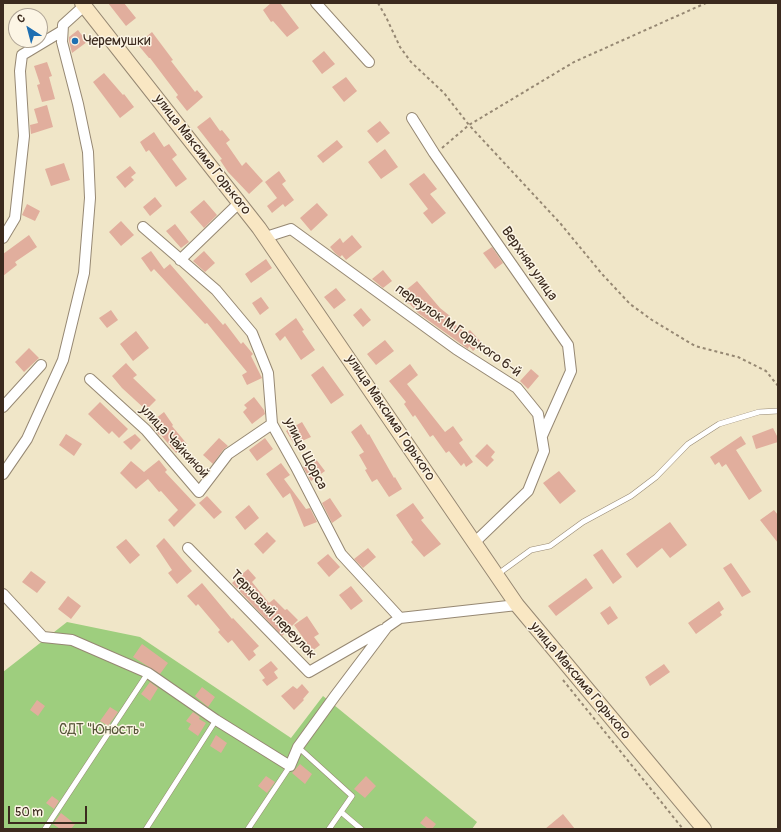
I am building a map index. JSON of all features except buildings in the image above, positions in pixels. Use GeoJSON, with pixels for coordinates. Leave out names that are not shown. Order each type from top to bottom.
{"type":"FeatureCollection","features":[{"type":"Feature","properties":{"kind":"street"},"geometry":{"type":"LineString","coordinates":[[316,3],[369,62]]}},
{"type":"Feature","properties":{"kind":"street"},"geometry":{"type":"LineString","coordinates":[[3,474],[27,439],[63,360],[84,273],[90,198],[88,152],[78,104],[62,42],[63,25],[83,4]]}},
{"type":"Feature","properties":{"kind":"street","name":"улица Максима Горького"},"geometry":{"type":"LineString","coordinates":[[83,4],[266,237],[517,604],[704,829]]}},
{"type":"Feature","properties":{"kind":"street"},"geometry":{"type":"LineString","coordinates":[[3,238],[15,218],[24,136],[20,71],[22,55],[62,31]]}},
{"type":"Feature","properties":{"kind":"street","name":"Верхняя улица"},"geometry":{"type":"LineString","coordinates":[[412,118],[434,153],[568,345],[571,371],[542,436]]}},
{"type":"Feature","properties":{"kind":"street"},"geometry":{"type":"LineString","coordinates":[[180,260],[239,203]]}},
{"type":"Feature","properties":{"kind":"street","name":"улица Щорса"},"geometry":{"type":"LineString","coordinates":[[143,227],[216,290],[252,333],[268,372],[272,424],[341,554],[400,618]]}},
{"type":"Feature","properties":{"kind":"street","name":"переулок М.Горького 6-й"},"geometry":{"type":"LineString","coordinates":[[266,237],[291,229],[456,349],[517,388],[538,414],[544,451],[528,491],[475,542]]}},
{"type":"Feature","properties":{"kind":"street"},"geometry":{"type":"LineString","coordinates":[[3,407],[41,365]]}},
{"type":"Feature","properties":{"kind":"street","name":"улица Чайкиной"},"geometry":{"type":"LineString","coordinates":[[90,379],[146,430],[199,492],[228,454],[272,424]]}},
{"type":"Feature","properties":{"kind":"street","name":"Терновый переулок"},"geometry":{"type":"LineString","coordinates":[[188,548],[309,672],[387,627]]}},
{"type":"Feature","properties":{"kind":"street"},"geometry":{"type":"LineString","coordinates":[[3,594],[43,637],[72,640],[148,674],[216,720],[290,766],[298,747],[387,627],[400,618],[517,604]]}},
{"type":"Feature","properties":{"kind":"lane"},"geometry":{"type":"LineString","coordinates":[[497,575],[531,550],[550,546],[583,522],[631,496],[656,477],[688,444],[719,424],[759,412],[778,411]]}},
{"type":"Feature","properties":{"kind":"lane"},"geometry":{"type":"LineString","coordinates":[[45,829],[148,674]]}},
{"type":"Feature","properties":{"kind":"lane"},"geometry":{"type":"LineString","coordinates":[[146,829],[216,720]]}},
{"type":"Feature","properties":{"kind":"lane"},"geometry":{"type":"LineString","coordinates":[[298,747],[352,796],[329,829]]}},
{"type":"Feature","properties":{"kind":"lane"},"geometry":{"type":"LineString","coordinates":[[248,829],[290,766]]}},
{"type":"Feature","properties":{"kind":"lane"},"geometry":{"type":"LineString","coordinates":[[341,812],[361,829]]}},
{"type":"Feature","properties":{"kind":"path"},"geometry":{"type":"LineString","coordinates":[[378,3],[400,47],[411,62],[444,93],[469,126],[555,217],[602,274],[630,304],[652,320],[695,346],[738,357],[766,371],[778,386]]}},
{"type":"Feature","properties":{"kind":"path"},"geometry":{"type":"LineString","coordinates":[[434,153],[448,144],[469,126],[574,62],[706,3]]}},
{"type":"Feature","properties":{"kind":"green space","name":"СДТ \"Юность\""},"geometry":{"type":"Polygon","coordinates":[[[67,622],[140,637],[291,738],[323,696],[477,822],[472,829],[3,829],[3,672],[67,622]]]}},
{"type":"Feature","properties":{"kind":"place","name":"Черемушки"},"geometry":{"type":"Point","coordinates":[75,41]}}]}
